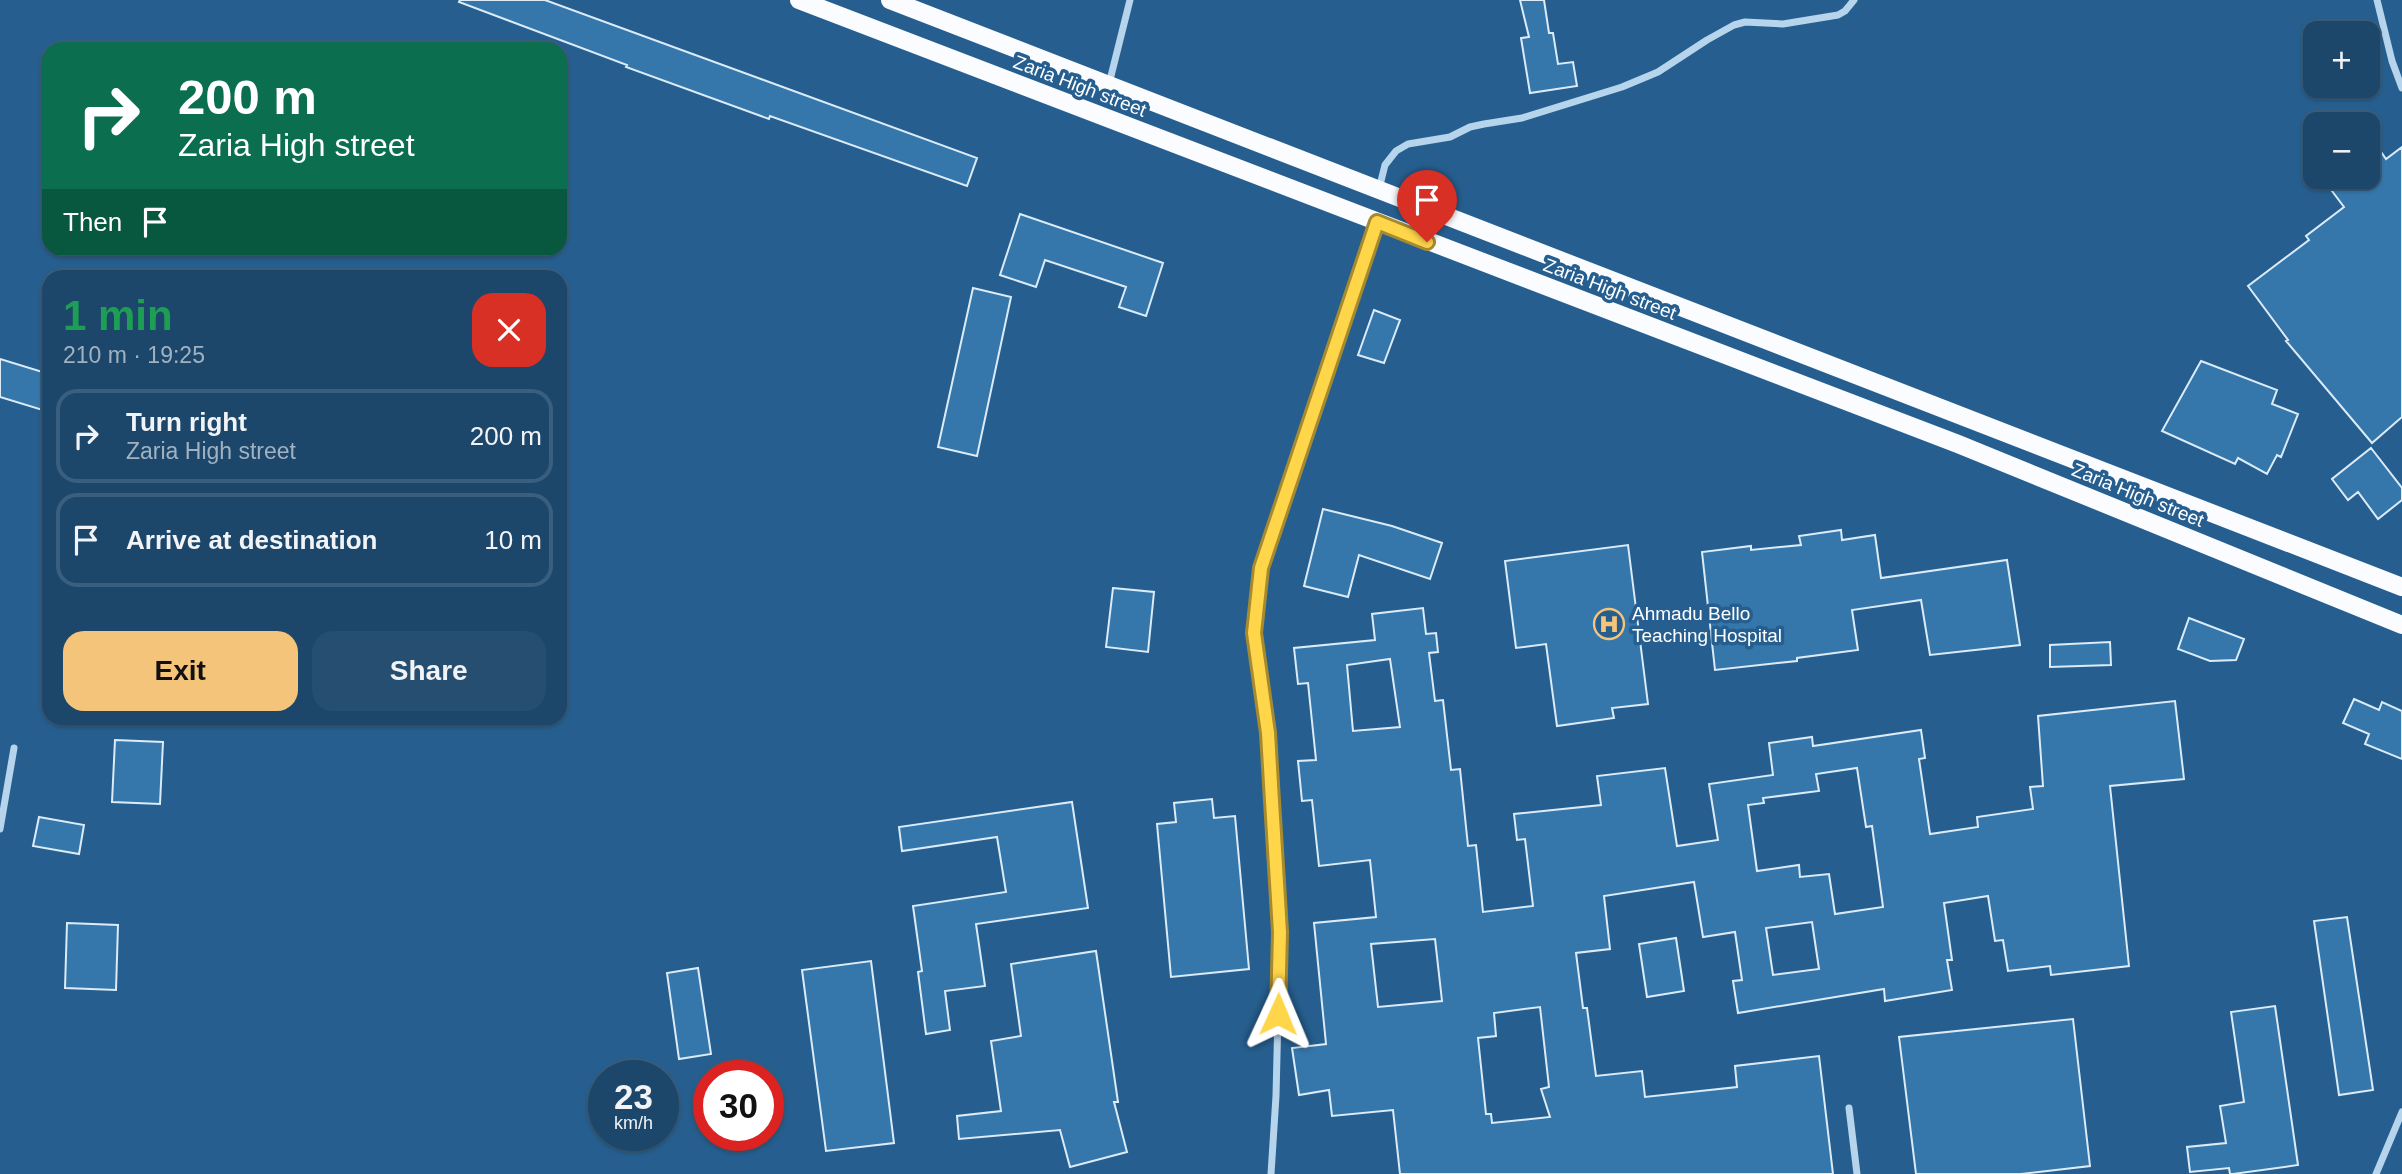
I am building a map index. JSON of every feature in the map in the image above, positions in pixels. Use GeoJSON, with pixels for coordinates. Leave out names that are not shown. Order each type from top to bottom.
{"type":"FeatureCollection","features":[{"type":"Feature","properties":{"kind":"main road","name":"Zaria High street"},"geometry":{"type":"LineString","coordinates":[[799,0],[1958,444],[2402,625]]}},
{"type":"Feature","properties":{"kind":"main road","name":"Zaria High street"},"geometry":{"type":"LineString","coordinates":[[890,0],[2402,587]]}},
{"type":"Feature","properties":{"kind":"street"},"geometry":{"type":"LineString","coordinates":[[1108,85],[1130,0]]}},
{"type":"Feature","properties":{"kind":"street"},"geometry":{"type":"LineString","coordinates":[[1378,190],[1385,165],[1396,150],[1408,144],[1450,137],[1477,125],[1522,118],[1622,88],[1658,72],[1734,25],[1745,22],[1783,24],[1838,15],[1845,12],[1854,0]]}},
{"type":"Feature","properties":{"kind":"street"},"geometry":{"type":"LineString","coordinates":[[2377,0],[2392,61],[2402,88]]}},
{"type":"Feature","properties":{"kind":"street"},"geometry":{"type":"LineString","coordinates":[[1270,1174],[1276,1096],[1280,932],[1268,733],[1254,633],[1261,568],[1377,222]]}},
{"type":"Feature","properties":{"kind":"street"},"geometry":{"type":"LineString","coordinates":[[0,829],[14,748]]}},
{"type":"Feature","properties":{"kind":"street"},"geometry":{"type":"LineString","coordinates":[[1849,1108],[1857,1174]]}},
{"type":"Feature","properties":{"kind":"street"},"geometry":{"type":"LineString","coordinates":[[2376,1174],[2402,1112]]}},
{"type":"Feature","properties":{"kind":"building"},"geometry":{"type":"Polygon","coordinates":[[[545,0],[977,158],[967,186],[770,116],[769,119],[459,2],[545,0]]]}},
{"type":"Feature","properties":{"kind":"building"},"geometry":{"type":"Polygon","coordinates":[[[1520,0],[1544,0],[1549,33],[1553,33],[1558,64],[1573,62],[1577,86],[1530,93],[1521,38],[1529,37],[1520,0]]]}},
{"type":"Feature","properties":{"kind":"building"},"geometry":{"type":"Polygon","coordinates":[[[2402,147],[2402,417],[2372,443],[2286,341],[2288,340],[2248,286],[2309,240],[2306,236],[2344,207],[2330,189],[2380,189],[2380,150],[2386,159],[2402,147]]]}},
{"type":"Feature","properties":{"kind":"building"},"geometry":{"type":"Polygon","coordinates":[[[1020,214],[1163,263],[1146,316],[1119,307],[1126,287],[1045,260],[1036,287],[1000,275],[1020,214]]]}},
{"type":"Feature","properties":{"kind":"building"},"geometry":{"type":"Polygon","coordinates":[[[973,288],[1011,297],[977,456],[938,447],[973,288]]]}},
{"type":"Feature","properties":{"kind":"building"},"geometry":{"type":"Polygon","coordinates":[[[1374,310],[1400,320],[1384,363],[1358,355],[1374,310]]]}},
{"type":"Feature","properties":{"kind":"building"},"geometry":{"type":"Polygon","coordinates":[[[0,359],[42,372],[42,410],[0,397],[0,359]]]}},
{"type":"Feature","properties":{"kind":"building"},"geometry":{"type":"Polygon","coordinates":[[[2201,361],[2277,390],[2272,404],[2298,414],[2281,457],[2277,455],[2267,474],[2238,458],[2235,464],[2162,431],[2201,361]]]}},
{"type":"Feature","properties":{"kind":"building"},"geometry":{"type":"Polygon","coordinates":[[[2371,448],[2402,488],[2402,500],[2378,519],[2358,492],[2348,500],[2332,479],[2371,448]]]}},
{"type":"Feature","properties":{"kind":"building"},"geometry":{"type":"Polygon","coordinates":[[[1323,509],[1392,526],[1442,543],[1430,579],[1359,555],[1348,597],[1304,586],[1323,509]]]}},
{"type":"Feature","properties":{"kind":"building"},"geometry":{"type":"Polygon","coordinates":[[[1841,530],[1842,540],[1875,535],[1881,578],[2007,560],[2020,645],[1930,655],[1921,600],[1852,610],[1858,650],[1797,658],[1797,661],[1715,670],[1702,552],[1751,546],[1751,550],[1801,545],[1799,536],[1841,530]]]}},
{"type":"Feature","properties":{"kind":"building"},"geometry":{"type":"Polygon","coordinates":[[[1628,545],[1648,704],[1612,708],[1614,718],[1557,726],[1546,644],[1516,648],[1505,561],[1628,545]]]}},
{"type":"Feature","properties":{"kind":"building"},"geometry":{"type":"Polygon","coordinates":[[[1113,588],[1154,592],[1148,652],[1106,647],[1113,588]]]}},
{"type":"Feature","properties":{"kind":"building"},"geometry":{"type":"Polygon","coordinates":[[[1423,608],[1426,634],[1436,633],[1438,652],[1429,653],[1435,701],[1443,700],[1451,770],[1460,769],[1468,846],[1476,845],[1483,912],[1533,906],[1525,839],[1517,840],[1514,814],[1601,805],[1597,776],[1665,768],[1677,846],[1718,840],[1709,784],[1773,775],[1769,743],[1812,737],[1813,746],[1921,730],[1925,758],[1919,759],[1930,834],[1978,827],[1977,817],[2033,809],[2030,787],[2043,786],[2038,716],[2175,701],[2184,779],[2110,786],[2129,966],[2051,975],[2050,966],[2008,971],[2003,940],[1995,941],[1988,896],[1944,903],[1952,960],[1947,960],[1952,990],[1885,1001],[1884,989],[1738,1013],[1733,981],[1742,980],[1735,932],[1703,937],[1694,882],[1604,896],[1610,949],[1576,953],[1596,1076],[1642,1071],[1645,1097],[1737,1087],[1735,1066],[1819,1056],[1833,1174],[1400,1174],[1393,1110],[1332,1116],[1329,1090],[1299,1095],[1292,1048],[1326,1044],[1314,923],[1376,917],[1370,860],[1319,866],[1312,800],[1302,801],[1298,761],[1316,760],[1308,683],[1298,684],[1294,648],[1375,640],[1372,614],[1423,608]],[[1390,659],[1347,665],[1353,731],[1400,727],[1390,659]],[[1857,768],[1816,774],[1819,791],[1763,798],[1764,803],[1748,805],[1757,871],[1799,865],[1800,877],[1829,874],[1835,914],[1883,907],[1872,826],[1866,827],[1857,768]],[[1812,922],[1766,928],[1773,975],[1819,969],[1812,922]],[[1435,939],[1371,944],[1378,1007],[1442,1001],[1435,939]],[[1540,1007],[1494,1013],[1496,1036],[1478,1038],[1486,1114],[1491,1114],[1492,1123],[1550,1117],[1541,1089],[1549,1087],[1540,1007]]]}},
{"type":"Feature","properties":{"kind":"building"},"geometry":{"type":"Polygon","coordinates":[[[2189,618],[2244,639],[2236,660],[2210,661],[2178,649],[2189,618]]]}},
{"type":"Feature","properties":{"kind":"building"},"geometry":{"type":"Polygon","coordinates":[[[2110,642],[2111,665],[2050,667],[2050,645],[2110,642]]]}},
{"type":"Feature","properties":{"kind":"building"},"geometry":{"type":"Polygon","coordinates":[[[2354,699],[2379,710],[2382,702],[2402,711],[2402,759],[2365,744],[2369,734],[2343,723],[2354,699]]]}},
{"type":"Feature","properties":{"kind":"building"},"geometry":{"type":"Polygon","coordinates":[[[115,740],[163,742],[160,804],[112,802],[115,740]]]}},
{"type":"Feature","properties":{"kind":"building"},"geometry":{"type":"Polygon","coordinates":[[[1212,799],[1214,818],[1235,816],[1249,969],[1171,977],[1157,824],[1176,822],[1174,803],[1212,799]]]}},
{"type":"Feature","properties":{"kind":"building"},"geometry":{"type":"Polygon","coordinates":[[[1072,802],[1088,908],[976,924],[985,986],[945,991],[950,1030],[926,1034],[918,972],[922,971],[913,906],[1006,892],[997,837],[902,851],[899,827],[1072,802]]]}},
{"type":"Feature","properties":{"kind":"building"},"geometry":{"type":"Polygon","coordinates":[[[39,817],[84,825],[79,854],[33,846],[39,817]]]}},
{"type":"Feature","properties":{"kind":"building"},"geometry":{"type":"Polygon","coordinates":[[[2347,917],[2373,1090],[2339,1095],[2314,921],[2347,917]]]}},
{"type":"Feature","properties":{"kind":"building"},"geometry":{"type":"Polygon","coordinates":[[[67,923],[118,925],[116,990],[65,988],[67,923]]]}},
{"type":"Feature","properties":{"kind":"building"},"geometry":{"type":"Polygon","coordinates":[[[1676,938],[1684,991],[1647,997],[1639,944],[1676,938]]]}},
{"type":"Feature","properties":{"kind":"building"},"geometry":{"type":"Polygon","coordinates":[[[1096,951],[1118,1102],[1114,1102],[1127,1152],[1070,1167],[1060,1130],[959,1139],[957,1116],[1001,1111],[991,1041],[1021,1036],[1011,964],[1096,951]]]}},
{"type":"Feature","properties":{"kind":"building"},"geometry":{"type":"Polygon","coordinates":[[[871,961],[894,1143],[826,1151],[802,970],[871,961]]]}},
{"type":"Feature","properties":{"kind":"building"},"geometry":{"type":"Polygon","coordinates":[[[698,968],[711,1054],[679,1059],[667,973],[698,968]]]}},
{"type":"Feature","properties":{"kind":"building"},"geometry":{"type":"Polygon","coordinates":[[[2275,1006],[2298,1165],[2233,1174],[2230,1174],[2229,1168],[2190,1172],[2187,1147],[2226,1143],[2220,1106],[2244,1102],[2231,1012],[2275,1006]]]}},
{"type":"Feature","properties":{"kind":"building"},"geometry":{"type":"Polygon","coordinates":[[[2073,1019],[2090,1166],[2021,1174],[1916,1174],[1899,1037],[2073,1019]]]}},
{"type":"Feature","properties":{"kind":"place","name":"Ahmadu Bello Teaching Hospital"},"geometry":{"type":"Point","coordinates":[1609,624]}},
{"type":"Feature","properties":{"kind":"route"},"geometry":{"type":"LineString","coordinates":[[1278,1014],[1280,932],[1268,733],[1254,633],[1261,568],[1377,222],[1427,242]]}}]}
